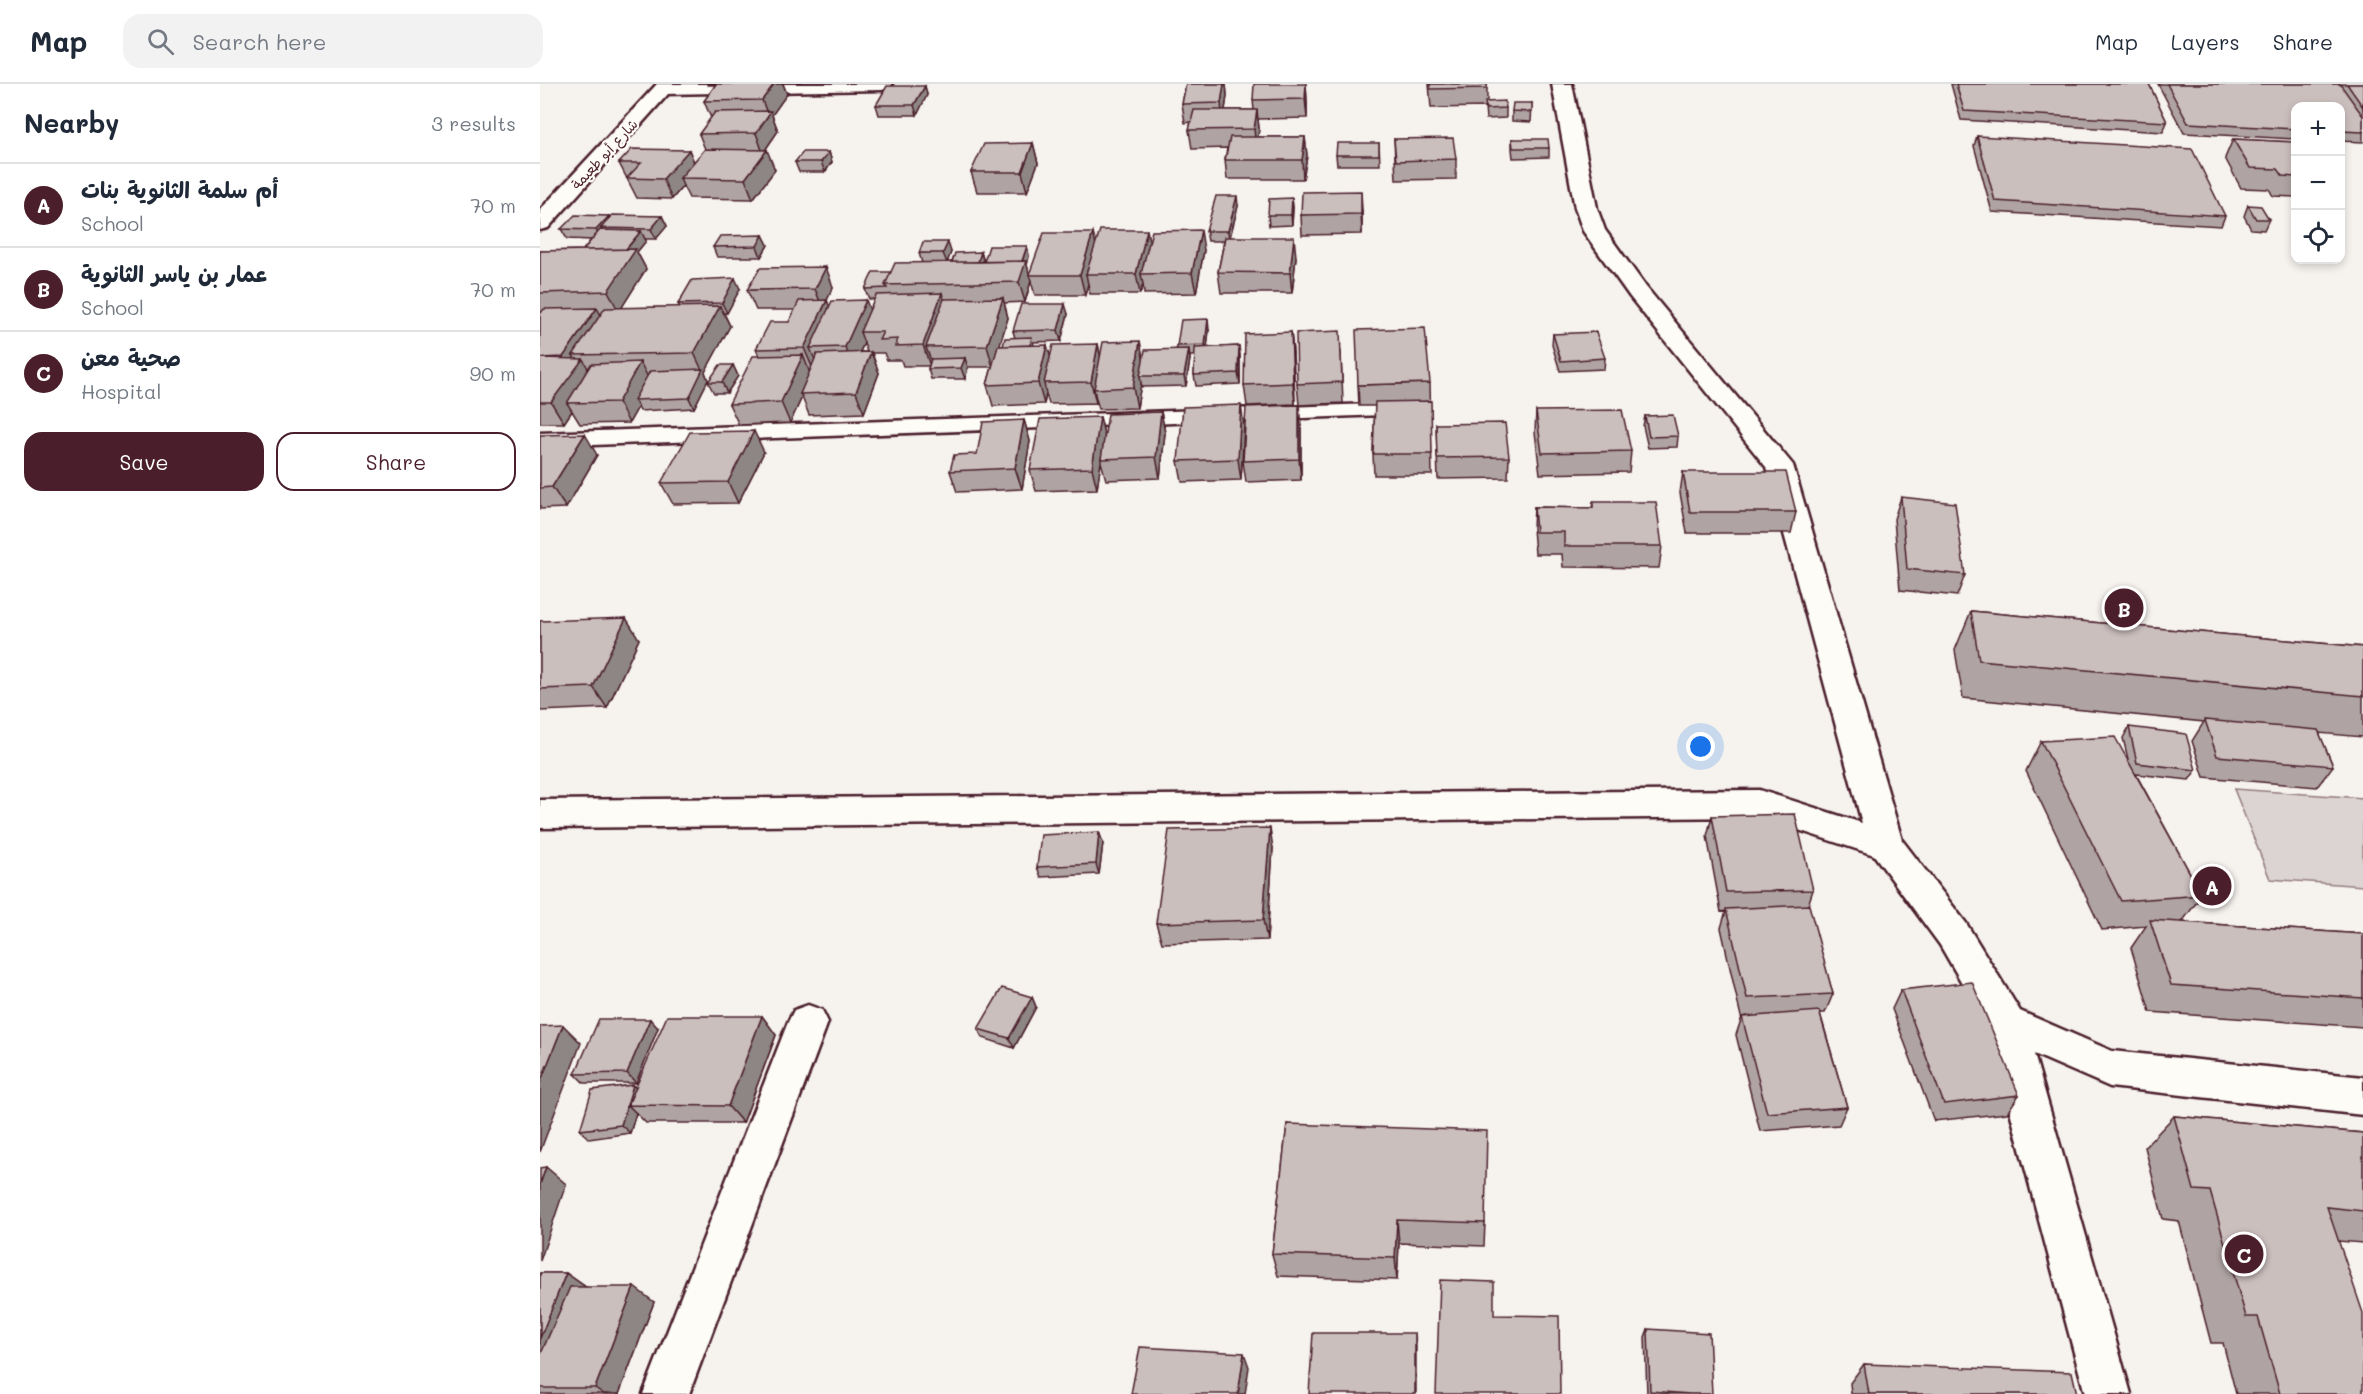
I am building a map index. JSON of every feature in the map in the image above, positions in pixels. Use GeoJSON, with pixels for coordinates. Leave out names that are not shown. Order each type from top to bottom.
{"type":"FeatureCollection","features":[{"type":"Feature","properties":{"kind":"street"},"geometry":{"type":"LineString","coordinates":[[665,86],[882,84]]}},
{"type":"Feature","properties":{"kind":"street"},"geometry":{"type":"LineString","coordinates":[[1562,84],[1586,208],[1594,231],[1638,292],[1779,465],[1886,845],[1953,934],[2006,1023],[2108,1394]]}},
{"type":"Feature","properties":{"kind":"street","name":"شارع أبو طعيمة"},"geometry":{"type":"LineString","coordinates":[[540,223],[665,86]]}},
{"type":"Feature","properties":{"kind":"street"},"geometry":{"type":"LineString","coordinates":[[540,814],[1759,803],[1886,845]]}},
{"type":"Feature","properties":{"kind":"street"},"geometry":{"type":"LineString","coordinates":[[666,1394],[808,1022]]}},
{"type":"Feature","properties":{"kind":"street"},"geometry":{"type":"LineString","coordinates":[[2006,1023],[2109,1069],[2363,1096]]}},
{"type":"Feature","properties":{"kind":"lane"},"geometry":{"type":"LineString","coordinates":[[540,440],[1403,409]]}},
{"type":"Feature","properties":{"kind":"shaded area"},"geometry":{"type":"Polygon","coordinates":[[[2234,789],[2363,798],[2363,886],[2270,879],[2234,789]]]}},
{"type":"Feature","properties":{"kind":"building"},"geometry":{"type":"Polygon","coordinates":[[[716,84],[774,84],[762,100],[704,101],[716,84]]]}},
{"type":"Feature","properties":{"kind":"building"},"geometry":{"type":"Polygon","coordinates":[[[1186,84],[1224,84],[1221,103],[1182,104],[1186,84]]]}},
{"type":"Feature","properties":{"kind":"building"},"geometry":{"type":"Polygon","coordinates":[[[1254,84],[1306,84],[1305,99],[1253,100],[1254,84]]]}},
{"type":"Feature","properties":{"kind":"building"},"geometry":{"type":"Polygon","coordinates":[[[1430,84],[1487,84],[1487,88],[1430,89],[1430,84]]]}},
{"type":"Feature","properties":{"kind":"building"},"geometry":{"type":"Polygon","coordinates":[[[1956,84],[2149,84],[2167,122],[1964,111],[1956,84]]]}},
{"type":"Feature","properties":{"kind":"building"},"geometry":{"type":"Polygon","coordinates":[[[2167,84],[2340,84],[2363,116],[2363,132],[2345,131],[2345,102],[2291,102],[2291,129],[2188,123],[2167,84]]]}},
{"type":"Feature","properties":{"kind":"building"},"geometry":{"type":"Polygon","coordinates":[[[2347,84],[2363,84],[2363,107],[2347,84]]]}},
{"type":"Feature","properties":{"kind":"building"},"geometry":{"type":"Polygon","coordinates":[[[887,86],[925,86],[914,105],[876,105],[887,86]]]}},
{"type":"Feature","properties":{"kind":"building"},"geometry":{"type":"Polygon","coordinates":[[[1505,101],[1506,108],[1486,109],[1485,102],[1505,101]]]}},
{"type":"Feature","properties":{"kind":"building"},"geometry":{"type":"Polygon","coordinates":[[[1513,103],[1532,103],[1532,112],[1512,111],[1513,103]]]}},
{"type":"Feature","properties":{"kind":"building"},"geometry":{"type":"Polygon","coordinates":[[[1194,110],[1257,110],[1254,129],[1189,130],[1194,110]]]}},
{"type":"Feature","properties":{"kind":"building"},"geometry":{"type":"Polygon","coordinates":[[[771,111],[756,133],[699,134],[715,112],[771,111]]]}},
{"type":"Feature","properties":{"kind":"building"},"geometry":{"type":"Polygon","coordinates":[[[1977,136],[2192,149],[2225,216],[1995,201],[1977,136]]]}},
{"type":"Feature","properties":{"kind":"building"},"geometry":{"type":"Polygon","coordinates":[[[1230,137],[1305,137],[1302,160],[1225,160],[1230,137]]]}},
{"type":"Feature","properties":{"kind":"building"},"geometry":{"type":"Polygon","coordinates":[[[1453,138],[1456,159],[1396,161],[1394,139],[1453,138]]]}},
{"type":"Feature","properties":{"kind":"building"},"geometry":{"type":"Polygon","coordinates":[[[1512,139],[1548,139],[1549,148],[1513,148],[1512,139]]]}},
{"type":"Feature","properties":{"kind":"building"},"geometry":{"type":"Polygon","coordinates":[[[2233,139],[2291,142],[2291,177],[2283,176],[2278,169],[2250,168],[2233,139]]]}},
{"type":"Feature","properties":{"kind":"building"},"geometry":{"type":"Polygon","coordinates":[[[1033,143],[1022,172],[971,172],[984,144],[1033,143]]]}},
{"type":"Feature","properties":{"kind":"building"},"geometry":{"type":"Polygon","coordinates":[[[1337,143],[1379,143],[1379,155],[1336,155],[1337,143]]]}},
{"type":"Feature","properties":{"kind":"building"},"geometry":{"type":"Polygon","coordinates":[[[632,149],[689,150],[663,179],[627,178],[641,163],[619,163],[632,149]]]}},
{"type":"Feature","properties":{"kind":"building"},"geometry":{"type":"Polygon","coordinates":[[[705,149],[767,150],[745,179],[680,178],[705,149]]]}},
{"type":"Feature","properties":{"kind":"building"},"geometry":{"type":"Polygon","coordinates":[[[803,152],[829,152],[821,162],[795,162],[803,152]]]}},
{"type":"Feature","properties":{"kind":"building"},"geometry":{"type":"Polygon","coordinates":[[[1361,191],[1361,214],[1301,215],[1302,192],[1361,191]]]}},
{"type":"Feature","properties":{"kind":"building"},"geometry":{"type":"Polygon","coordinates":[[[1216,196],[1237,196],[1228,231],[1206,231],[1216,196]]]}},
{"type":"Feature","properties":{"kind":"building"},"geometry":{"type":"Polygon","coordinates":[[[1292,198],[1291,215],[1268,215],[1269,199],[1292,198]]]}},
{"type":"Feature","properties":{"kind":"building"},"geometry":{"type":"Polygon","coordinates":[[[2248,205],[2261,206],[2269,219],[2256,219],[2248,205]]]}},
{"type":"Feature","properties":{"kind":"building"},"geometry":{"type":"Polygon","coordinates":[[[575,215],[609,216],[596,230],[561,229],[575,215]]]}},
{"type":"Feature","properties":{"kind":"building"},"geometry":{"type":"Polygon","coordinates":[[[612,215],[662,216],[651,229],[601,228],[612,215]]]}},
{"type":"Feature","properties":{"kind":"building"},"geometry":{"type":"Polygon","coordinates":[[[600,230],[641,231],[626,249],[583,250],[600,230]]]}},
{"type":"Feature","properties":{"kind":"building"},"geometry":{"type":"Polygon","coordinates":[[[1100,230],[1147,230],[1136,274],[1086,274],[1100,230]]]}},
{"type":"Feature","properties":{"kind":"building"},"geometry":{"type":"Polygon","coordinates":[[[1201,230],[1192,273],[1141,274],[1152,231],[1201,230]]]}},
{"type":"Feature","properties":{"kind":"building"},"geometry":{"type":"Polygon","coordinates":[[[1044,233],[1093,233],[1080,275],[1029,275],[1044,233]]]}},
{"type":"Feature","properties":{"kind":"building"},"geometry":{"type":"Polygon","coordinates":[[[763,235],[757,246],[713,247],[720,236],[763,235]]]}},
{"type":"Feature","properties":{"kind":"building"},"geometry":{"type":"Polygon","coordinates":[[[1225,237],[1294,237],[1290,273],[1218,272],[1225,237]]]}},
{"type":"Feature","properties":{"kind":"building"},"geometry":{"type":"Polygon","coordinates":[[[923,242],[948,242],[943,253],[919,253],[923,242]]]}},
{"type":"Feature","properties":{"kind":"building"},"geometry":{"type":"Polygon","coordinates":[[[989,246],[1027,246],[1022,261],[984,262],[989,246]]]}},
{"type":"Feature","properties":{"kind":"building"},"geometry":{"type":"Polygon","coordinates":[[[636,249],[608,291],[540,293],[540,251],[636,249]]]}},
{"type":"Feature","properties":{"kind":"building"},"geometry":{"type":"Polygon","coordinates":[[[981,252],[978,262],[952,262],[955,253],[981,252]]]}},
{"type":"Feature","properties":{"kind":"building"},"geometry":{"type":"Polygon","coordinates":[[[1026,261],[1019,282],[885,285],[895,263],[1026,261]]]}},
{"type":"Feature","properties":{"kind":"building"},"geometry":{"type":"Polygon","coordinates":[[[826,267],[815,289],[747,290],[760,268],[826,267]]]}},
{"type":"Feature","properties":{"kind":"building"},"geometry":{"type":"Polygon","coordinates":[[[873,272],[891,272],[885,285],[887,288],[865,289],[873,272]]]}},
{"type":"Feature","properties":{"kind":"building"},"geometry":{"type":"Polygon","coordinates":[[[735,278],[722,303],[678,304],[692,280],[735,278]]]}},
{"type":"Feature","properties":{"kind":"building"},"geometry":{"type":"Polygon","coordinates":[[[942,293],[923,345],[895,346],[898,339],[879,340],[883,332],[860,332],[876,295],[942,293]]]}},
{"type":"Feature","properties":{"kind":"building"},"geometry":{"type":"Polygon","coordinates":[[[1003,298],[987,346],[926,347],[944,299],[1003,298]]]}},
{"type":"Feature","properties":{"kind":"building"},"geometry":{"type":"Polygon","coordinates":[[[827,300],[804,348],[756,349],[770,322],[789,322],[799,301],[827,300]]]}},
{"type":"Feature","properties":{"kind":"building"},"geometry":{"type":"Polygon","coordinates":[[[866,300],[845,347],[810,348],[832,301],[866,300]]]}},
{"type":"Feature","properties":{"kind":"building"},"geometry":{"type":"Polygon","coordinates":[[[1021,304],[1065,304],[1058,330],[1013,331],[1021,304]]]}},
{"type":"Feature","properties":{"kind":"building"},"geometry":{"type":"Polygon","coordinates":[[[720,306],[694,353],[573,355],[605,308],[720,306]]]}},
{"type":"Feature","properties":{"kind":"building"},"geometry":{"type":"Polygon","coordinates":[[[597,308],[563,357],[540,358],[540,314],[544,309],[597,308]]]}},
{"type":"Feature","properties":{"kind":"building"},"geometry":{"type":"Polygon","coordinates":[[[1208,319],[1205,345],[1177,346],[1181,320],[1208,319]]]}},
{"type":"Feature","properties":{"kind":"building"},"geometry":{"type":"Polygon","coordinates":[[[1425,328],[1430,383],[1358,385],[1356,330],[1425,328]]]}},
{"type":"Feature","properties":{"kind":"building"},"geometry":{"type":"Polygon","coordinates":[[[1340,331],[1342,382],[1297,384],[1296,333],[1340,331]]]}},
{"type":"Feature","properties":{"kind":"building"},"geometry":{"type":"Polygon","coordinates":[[[1291,332],[1293,383],[1244,385],[1245,334],[1291,332]]]}},
{"type":"Feature","properties":{"kind":"building"},"geometry":{"type":"Polygon","coordinates":[[[1596,332],[1605,358],[1561,361],[1553,334],[1596,332]]]}},
{"type":"Feature","properties":{"kind":"building"},"geometry":{"type":"Polygon","coordinates":[[[1032,337],[1030,345],[1003,346],[1005,338],[1032,337]]]}},
{"type":"Feature","properties":{"kind":"building"},"geometry":{"type":"Polygon","coordinates":[[[1140,341],[1133,387],[1094,389],[1103,342],[1140,341]]]}},
{"type":"Feature","properties":{"kind":"building"},"geometry":{"type":"Polygon","coordinates":[[[1098,344],[1091,382],[1044,383],[1053,345],[1098,344]]]}},
{"type":"Feature","properties":{"kind":"building"},"geometry":{"type":"Polygon","coordinates":[[[1047,345],[1038,383],[987,385],[998,346],[1047,345]]]}},
{"type":"Feature","properties":{"kind":"building"},"geometry":{"type":"Polygon","coordinates":[[[1239,346],[1238,373],[1194,375],[1195,348],[1239,346]]]}},
{"type":"Feature","properties":{"kind":"building"},"geometry":{"type":"Polygon","coordinates":[[[1189,349],[1184,376],[1140,376],[1145,350],[1189,349]]]}},
{"type":"Feature","properties":{"kind":"building"},"geometry":{"type":"Polygon","coordinates":[[[871,352],[856,392],[800,394],[817,354],[871,352]]]}},
{"type":"Feature","properties":{"kind":"building"},"geometry":{"type":"Polygon","coordinates":[[[803,355],[781,402],[729,404],[753,356],[803,355]]]}},
{"type":"Feature","properties":{"kind":"building"},"geometry":{"type":"Polygon","coordinates":[[[540,358],[583,359],[551,402],[540,402],[540,358]]]}},
{"type":"Feature","properties":{"kind":"building"},"geometry":{"type":"Polygon","coordinates":[[[965,358],[961,368],[928,369],[931,359],[965,358]]]}},
{"type":"Feature","properties":{"kind":"building"},"geometry":{"type":"Polygon","coordinates":[[[640,362],[618,402],[567,403],[591,364],[640,362]]]}},
{"type":"Feature","properties":{"kind":"building"},"geometry":{"type":"Polygon","coordinates":[[[720,365],[733,365],[722,382],[708,382],[720,365]]]}},
{"type":"Feature","properties":{"kind":"building"},"geometry":{"type":"Polygon","coordinates":[[[703,369],[689,398],[634,400],[650,371],[703,369]]]}},
{"type":"Feature","properties":{"kind":"building"},"geometry":{"type":"Polygon","coordinates":[[[1431,401],[1432,454],[1373,454],[1375,402],[1431,401]]]}},
{"type":"Feature","properties":{"kind":"building"},"geometry":{"type":"Polygon","coordinates":[[[1241,405],[1238,459],[1178,461],[1183,407],[1241,405]]]}},
{"type":"Feature","properties":{"kind":"building"},"geometry":{"type":"Polygon","coordinates":[[[1299,405],[1299,459],[1243,461],[1246,407],[1299,405]]]}},
{"type":"Feature","properties":{"kind":"building"},"geometry":{"type":"Polygon","coordinates":[[[1622,410],[1631,451],[1542,453],[1536,411],[1622,410]]]}},
{"type":"Feature","properties":{"kind":"building"},"geometry":{"type":"Polygon","coordinates":[[[1161,412],[1156,457],[1101,459],[1108,414],[1161,412]]]}},
{"type":"Feature","properties":{"kind":"building"},"geometry":{"type":"Polygon","coordinates":[[[1673,415],[1678,436],[1649,437],[1645,416],[1673,415]]]}},
{"type":"Feature","properties":{"kind":"building"},"geometry":{"type":"Polygon","coordinates":[[[1100,417],[1092,468],[1030,470],[1040,419],[1100,417]]]}},
{"type":"Feature","properties":{"kind":"building"},"geometry":{"type":"Polygon","coordinates":[[[1024,420],[1015,468],[950,471],[954,455],[977,454],[983,422],[1024,420]]]}},
{"type":"Feature","properties":{"kind":"building"},"geometry":{"type":"Polygon","coordinates":[[[1505,423],[1509,457],[1437,458],[1436,424],[1505,423]]]}},
{"type":"Feature","properties":{"kind":"building"},"geometry":{"type":"Polygon","coordinates":[[[754,431],[728,482],[661,483],[690,432],[754,431]]]}},
{"type":"Feature","properties":{"kind":"building"},"geometry":{"type":"Polygon","coordinates":[[[585,434],[552,487],[540,488],[540,435],[585,434]]]}},
{"type":"Feature","properties":{"kind":"building"},"geometry":{"type":"Polygon","coordinates":[[[1683,472],[1786,472],[1796,512],[1690,512],[1683,472]]]}},
{"type":"Feature","properties":{"kind":"building"},"geometry":{"type":"Polygon","coordinates":[[[1901,497],[1955,503],[1965,575],[1907,569],[1901,497]]]}},
{"type":"Feature","properties":{"kind":"building"},"geometry":{"type":"Polygon","coordinates":[[[1593,502],[1656,502],[1662,546],[1564,546],[1564,532],[1536,532],[1534,507],[1593,508],[1593,502]]]}},
{"type":"Feature","properties":{"kind":"building"},"geometry":{"type":"Polygon","coordinates":[[[1971,611],[2363,647],[2363,696],[1979,660],[1971,611]]]}},
{"type":"Feature","properties":{"kind":"building"},"geometry":{"type":"Polygon","coordinates":[[[626,618],[593,687],[540,689],[540,621],[626,618]]]}},
{"type":"Feature","properties":{"kind":"building"},"geometry":{"type":"Polygon","coordinates":[[[2205,720],[2318,730],[2333,766],[2217,756],[2205,720]]]}},
{"type":"Feature","properties":{"kind":"building"},"geometry":{"type":"Polygon","coordinates":[[[2129,727],[2186,734],[2196,770],[2137,763],[2129,727]]]}},
{"type":"Feature","properties":{"kind":"building"},"geometry":{"type":"Polygon","coordinates":[[[2115,737],[2202,895],[2121,901],[2041,741],[2115,737]]]}},
{"type":"Feature","properties":{"kind":"building"},"geometry":{"type":"Polygon","coordinates":[[[1795,814],[1813,890],[1726,892],[1712,816],[1795,814]]]}},
{"type":"Feature","properties":{"kind":"building"},"geometry":{"type":"Polygon","coordinates":[[[1270,828],[1263,920],[1156,923],[1169,830],[1270,828]]]}},
{"type":"Feature","properties":{"kind":"building"},"geometry":{"type":"Polygon","coordinates":[[[1099,832],[1096,864],[1037,867],[1041,835],[1099,832]]]}},
{"type":"Feature","properties":{"kind":"building"},"geometry":{"type":"Polygon","coordinates":[[[1809,905],[1833,994],[1747,998],[1726,909],[1809,905]]]}},
{"type":"Feature","properties":{"kind":"building"},"geometry":{"type":"Polygon","coordinates":[[[2150,920],[2363,934],[2363,998],[2171,985],[2150,920]]]}},
{"type":"Feature","properties":{"kind":"building"},"geometry":{"type":"Polygon","coordinates":[[[1972,982],[2019,1095],[1944,1104],[1901,990],[1972,982]]]}},
{"type":"Feature","properties":{"kind":"building"},"geometry":{"type":"Polygon","coordinates":[[[1002,988],[1032,997],[1009,1038],[978,1029],[1002,988]]]}},
{"type":"Feature","properties":{"kind":"building"},"geometry":{"type":"Polygon","coordinates":[[[1819,1011],[1847,1107],[1767,1113],[1742,1017],[1819,1011]]]}},
{"type":"Feature","properties":{"kind":"building"},"geometry":{"type":"Polygon","coordinates":[[[667,1016],[762,1016],[728,1106],[628,1105],[667,1016]]]}},
{"type":"Feature","properties":{"kind":"building"},"geometry":{"type":"Polygon","coordinates":[[[599,1019],[650,1019],[627,1073],[575,1074],[599,1019]]]}},
{"type":"Feature","properties":{"kind":"building"},"geometry":{"type":"Polygon","coordinates":[[[563,1025],[540,1083],[540,1026],[563,1025]]]}},
{"type":"Feature","properties":{"kind":"building"},"geometry":{"type":"Polygon","coordinates":[[[633,1085],[621,1125],[580,1130],[592,1090],[633,1085]]]}},
{"type":"Feature","properties":{"kind":"building"},"geometry":{"type":"Polygon","coordinates":[[[2174,1116],[2363,1133],[2363,1211],[2327,1207],[2363,1313],[2363,1394],[2280,1394],[2258,1317],[2246,1317],[2210,1191],[2194,1190],[2174,1116]]]}},
{"type":"Feature","properties":{"kind":"building"},"geometry":{"type":"Polygon","coordinates":[[[1287,1124],[1487,1131],[1485,1223],[1397,1220],[1395,1258],[1272,1254],[1287,1124]]]}},
{"type":"Feature","properties":{"kind":"building"},"geometry":{"type":"Polygon","coordinates":[[[546,1167],[540,1184],[540,1168],[546,1167]]]}},
{"type":"Feature","properties":{"kind":"building"},"geometry":{"type":"Polygon","coordinates":[[[540,1273],[566,1273],[540,1338],[540,1273]]]}},
{"type":"Feature","properties":{"kind":"building"},"geometry":{"type":"Polygon","coordinates":[[[1440,1280],[1494,1282],[1494,1315],[1559,1316],[1560,1394],[1436,1394],[1440,1280]]]}},
{"type":"Feature","properties":{"kind":"building"},"geometry":{"type":"Polygon","coordinates":[[[570,1287],[634,1287],[595,1388],[540,1388],[540,1356],[570,1287]]]}},
{"type":"Feature","properties":{"kind":"building"},"geometry":{"type":"Polygon","coordinates":[[[1648,1329],[1709,1333],[1712,1394],[1650,1391],[1648,1329]]]}},
{"type":"Feature","properties":{"kind":"building"},"geometry":{"type":"Polygon","coordinates":[[[1313,1333],[1415,1333],[1415,1394],[1309,1394],[1313,1333]]]}},
{"type":"Feature","properties":{"kind":"building"},"geometry":{"type":"Polygon","coordinates":[[[1140,1347],[1244,1353],[1238,1394],[1131,1394],[1140,1347]]]}},
{"type":"Feature","properties":{"kind":"building"},"geometry":{"type":"Polygon","coordinates":[[[1864,1364],[2072,1372],[2077,1394],[1869,1394],[1864,1364]]]}},
{"type":"Feature","properties":{"kind":"place","name":"عمار بن ياسر الثانوية"},"geometry":{"type":"Point","coordinates":[2124,608]}},
{"type":"Feature","properties":{"kind":"place","name":"أم سلمة الثانوية بنات"},"geometry":{"type":"Point","coordinates":[2212,886]}},
{"type":"Feature","properties":{"kind":"place","name":"صحية معن"},"geometry":{"type":"Point","coordinates":[2244,1254]}}]}
